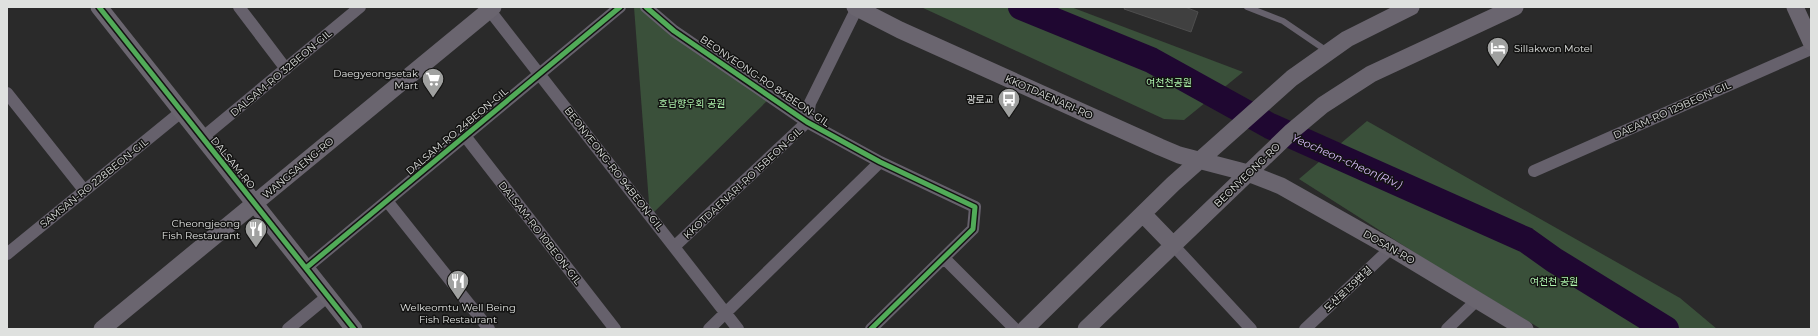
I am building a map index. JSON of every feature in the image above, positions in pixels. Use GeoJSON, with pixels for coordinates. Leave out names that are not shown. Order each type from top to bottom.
{"type":"FeatureCollection","features":[{"type":"Feature","properties":{"kind":"main road","name":"DALSAM-RO"},"geometry":{"type":"LineString","coordinates":[[99,7],[354,329]]}},
{"type":"Feature","properties":{"kind":"main road"},"geometry":{"type":"LineString","coordinates":[[1025,329],[1218,143],[1292,78],[1328,52],[1360,33],[1411,7]]}},
{"type":"Feature","properties":{"kind":"main road","name":"BEONYEONG-RO"},"geometry":{"type":"LineString","coordinates":[[1086,329],[1292,131],[1323,105],[1371,74],[1515,7]]}},
{"type":"Feature","properties":{"kind":"main road"},"geometry":{"type":"LineString","coordinates":[[1795,7],[1811,42]]}},
{"type":"Feature","properties":{"kind":"main road","name":"WANGSAENG-RO"},"geometry":{"type":"LineString","coordinates":[[102,329],[255,204],[490,8]]}},
{"type":"Feature","properties":{"kind":"main road","name":"KKOTDAENARI-RO"},"geometry":{"type":"LineString","coordinates":[[856,8],[907,33],[1160,147],[1200,160],[1254,167]]}},
{"type":"Feature","properties":{"kind":"main road","name":"DOSAN-RO"},"geometry":{"type":"LineString","coordinates":[[1254,167],[1281,186],[1392,248],[1525,329]]}},
{"type":"Feature","properties":{"kind":"main road"},"geometry":{"type":"LineString","coordinates":[[1143,214],[1172,245]]}},
{"type":"Feature","properties":{"kind":"street"},"geometry":{"type":"LineString","coordinates":[[239,7],[286,69]]}},
{"type":"Feature","properties":{"kind":"street","name":"DALSAM-RO 24BEON-GIL"},"geometry":{"type":"LineString","coordinates":[[306,268],[620,7]]}},
{"type":"Feature","properties":{"kind":"street","name":"BEONYEONG-RO 84BEON-GIL"},"geometry":{"type":"LineString","coordinates":[[646,7],[674,31],[807,122],[880,162],[975,207],[973,229],[944,258]]}},
{"type":"Feature","properties":{"kind":"street","name":"BEONYEONG-RO 94BEON-GIL"},"geometry":{"type":"LineString","coordinates":[[490,8],[539,75],[675,246],[738,329]]}},
{"type":"Feature","properties":{"kind":"street","name":"KKOTDAENARI-RO 15BEON-GIL"},"geometry":{"type":"LineString","coordinates":[[675,246],[807,122],[810,103],[856,8]]}},
{"type":"Feature","properties":{"kind":"street","name":"DALSAM-RO 32BEON-GIL"},"geometry":{"type":"LineString","coordinates":[[202,138],[286,69],[352,10]]}},
{"type":"Feature","properties":{"kind":"street","name":"DAEAM-RO 129BEON-GIL"},"geometry":{"type":"LineString","coordinates":[[1534,171],[1811,49]]}},
{"type":"Feature","properties":{"kind":"street"},"geometry":{"type":"LineString","coordinates":[[7,93],[84,190]]}},
{"type":"Feature","properties":{"kind":"street","name":"SAMSAN-RO 228BEON-GIL"},"geometry":{"type":"LineString","coordinates":[[9,249],[181,112]]}},
{"type":"Feature","properties":{"kind":"street","name":"DALSAM-RO 10BEON-GIL"},"geometry":{"type":"LineString","coordinates":[[465,136],[615,329]]}},
{"type":"Feature","properties":{"kind":"street"},"geometry":{"type":"LineString","coordinates":[[709,329],[880,162]]}},
{"type":"Feature","properties":{"kind":"street"},"geometry":{"type":"LineString","coordinates":[[386,201],[489,329]]}},
{"type":"Feature","properties":{"kind":"street"},"geometry":{"type":"LineString","coordinates":[[1172,245],[1251,329]]}},
{"type":"Feature","properties":{"kind":"street","name":"도산로139번길"},"geometry":{"type":"LineString","coordinates":[[1305,329],[1392,248]]}},
{"type":"Feature","properties":{"kind":"street"},"geometry":{"type":"LineString","coordinates":[[871,329],[944,258],[1015,329]]}},
{"type":"Feature","properties":{"kind":"street"},"geometry":{"type":"LineString","coordinates":[[288,329],[328,296]]}},
{"type":"Feature","properties":{"kind":"street"},"geometry":{"type":"LineString","coordinates":[[1447,329],[1477,300]]}},
{"type":"Feature","properties":{"kind":"lane"},"geometry":{"type":"LineString","coordinates":[[1247,7],[1283,21],[1328,52]]}},
{"type":"Feature","properties":{"kind":"green space","name":"호남향우회 공원"},"geometry":{"type":"Polygon","coordinates":[[[634,7],[648,7],[771,97],[650,216],[634,7]]]}},
{"type":"Feature","properties":{"kind":"green space","name":"여천천공원"},"geometry":{"type":"Polygon","coordinates":[[[921,7],[1071,7],[1243,72],[1184,120],[1164,119],[921,7]]]}},
{"type":"Feature","properties":{"kind":"green space","name":"여천천 공원"},"geometry":{"type":"Polygon","coordinates":[[[1367,121],[1680,298],[1717,329],[1541,329],[1431,263],[1299,179],[1367,121]]]}},
{"type":"Feature","properties":{"kind":"building"},"geometry":{"type":"Polygon","coordinates":[[[1125,7],[1185,7],[1198,12],[1191,32],[1124,9],[1125,7]]]}},
{"type":"Feature","properties":{"kind":"waterway","name":"Yeocheon-cheon(Riv.)"},"geometry":{"type":"LineString","coordinates":[[1021,7],[1151,60],[1270,126],[1526,240],[1554,260],[1666,329]]}},
{"type":"Feature","properties":{"kind":"cycle path"},"geometry":{"type":"LineString","coordinates":[[99,7],[354,329]]}},
{"type":"Feature","properties":{"kind":"cycle path"},"geometry":{"type":"LineString","coordinates":[[306,268],[620,7]]}},
{"type":"Feature","properties":{"kind":"cycle path"},"geometry":{"type":"LineString","coordinates":[[646,7],[674,31],[807,122],[880,162],[975,207],[973,229],[871,329]]}},
{"type":"Feature","properties":{"kind":"place","name":"Sillakwon Motel"},"geometry":{"type":"Point","coordinates":[1498,68]}},
{"type":"Feature","properties":{"kind":"place","name":"Daegyeongsetak Mart"},"geometry":{"type":"Point","coordinates":[433,98]}},
{"type":"Feature","properties":{"kind":"place","name":"광로교"},"geometry":{"type":"Point","coordinates":[1009,118]}},
{"type":"Feature","properties":{"kind":"place","name":"Cheongjeong Fish Restaurant"},"geometry":{"type":"Point","coordinates":[256,248]}},
{"type":"Feature","properties":{"kind":"place","name":"Welkeomtu Well Being Fish Restaurant"},"geometry":{"type":"Point","coordinates":[458,300]}}]}
